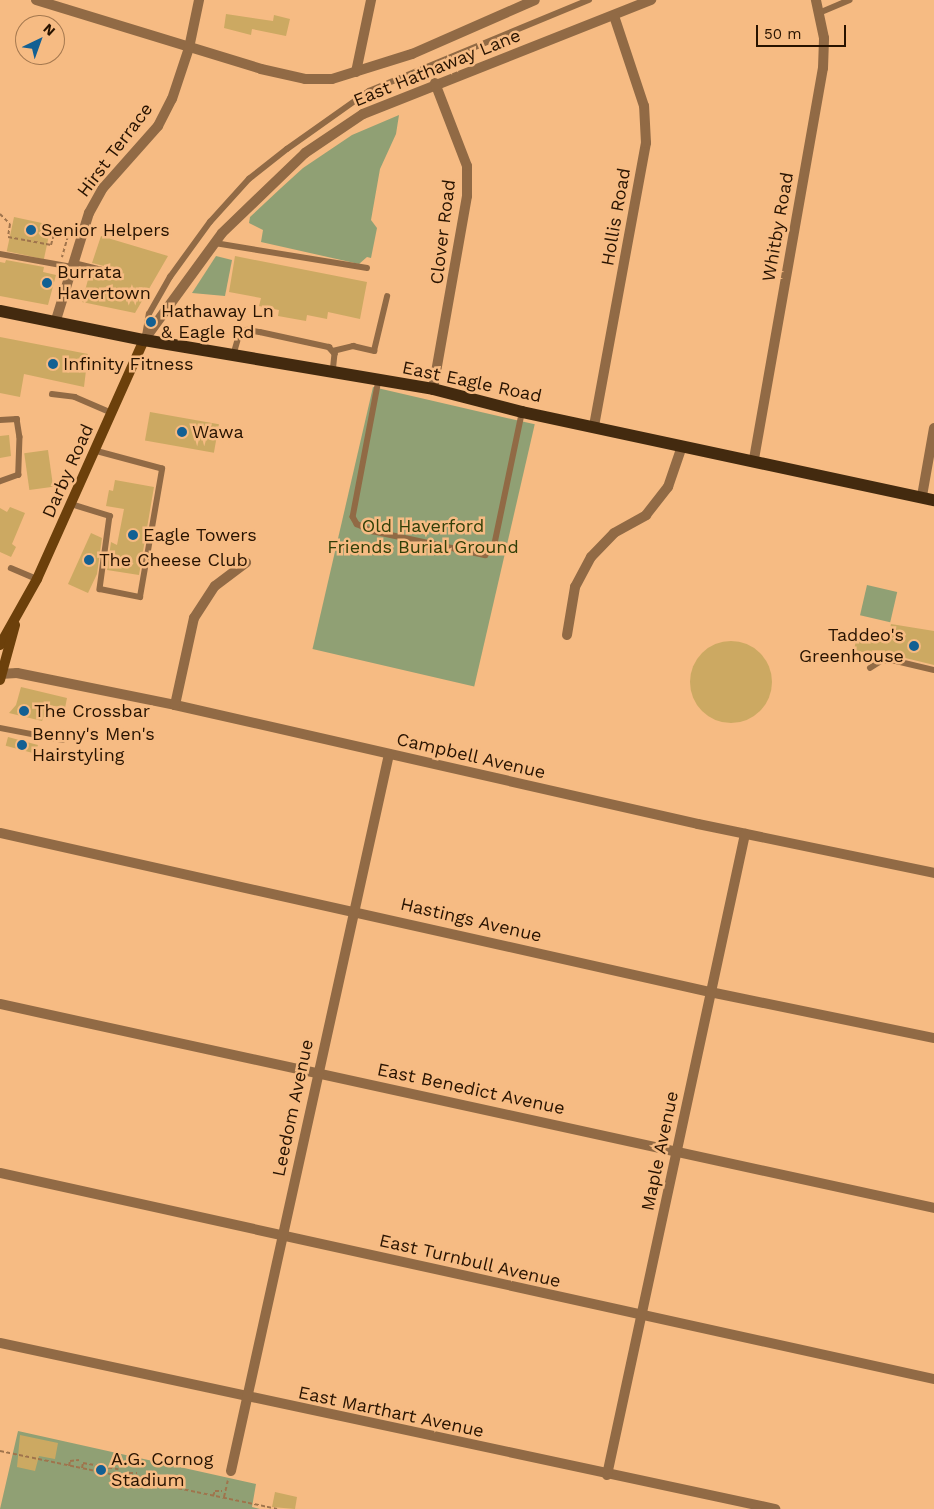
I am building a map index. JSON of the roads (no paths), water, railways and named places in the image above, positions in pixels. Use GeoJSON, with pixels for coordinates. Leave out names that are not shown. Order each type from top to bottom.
{"type":"FeatureCollection","features":[{"type":"Feature","properties":{"kind":"main road","name":"East Eagle Road"},"geometry":{"type":"LineString","coordinates":[[0,311],[56,320],[144,340],[433,389],[522,412],[682,446],[754,459],[928,498]]}},
{"type":"Feature","properties":{"kind":"street"},"geometry":{"type":"LineString","coordinates":[[36,0],[189,48],[305,79],[332,79],[412,54],[535,0]]}},
{"type":"Feature","properties":{"kind":"street","name":"Hirst Terrace"},"geometry":{"type":"LineString","coordinates":[[56,320],[89,213],[103,188],[158,126],[172,99],[189,48],[199,0]]}},
{"type":"Feature","properties":{"kind":"street"},"geometry":{"type":"LineString","coordinates":[[356,72],[371,0]]}},
{"type":"Feature","properties":{"kind":"street","name":"East Hathaway Lane"},"geometry":{"type":"LineString","coordinates":[[144,340],[214,243],[259,194],[305,153],[363,114],[435,83],[614,16],[651,0]]}},
{"type":"Feature","properties":{"kind":"street","name":"Whitby Road"},"geometry":{"type":"LineString","coordinates":[[754,459],[823,68],[824,38],[816,0]]}},
{"type":"Feature","properties":{"kind":"street","name":"Hollis Road"},"geometry":{"type":"LineString","coordinates":[[594,426],[646,143],[644,106],[614,16]]}},
{"type":"Feature","properties":{"kind":"street","name":"Clover Road"},"geometry":{"type":"LineString","coordinates":[[433,389],[468,196],[467,166],[435,83]]}},
{"type":"Feature","properties":{"kind":"street","name":"Darby Road"},"geometry":{"type":"LineString","coordinates":[[1,640],[18,615],[37,579],[144,340]]}},
{"type":"Feature","properties":{"kind":"street"},"geometry":{"type":"LineString","coordinates":[[928,498],[934,428]]}},
{"type":"Feature","properties":{"kind":"street"},"geometry":{"type":"LineString","coordinates":[[567,635],[575,587],[591,557],[614,533],[646,516],[668,487],[682,446]]}},
{"type":"Feature","properties":{"kind":"street"},"geometry":{"type":"LineString","coordinates":[[175,704],[194,618],[215,586],[246,563]]}},
{"type":"Feature","properties":{"kind":"street","name":"Darby Road"},"geometry":{"type":"LineString","coordinates":[[1,676],[18,615]]}},
{"type":"Feature","properties":{"kind":"street","name":"Campbell Avenue"},"geometry":{"type":"LineString","coordinates":[[1,676],[18,673],[175,704],[745,834],[934,873]]}},
{"type":"Feature","properties":{"kind":"street","name":"Leedom Avenue"},"geometry":{"type":"LineString","coordinates":[[231,1471],[317,1073],[389,754]]}},
{"type":"Feature","properties":{"kind":"street","name":"Hastings Avenue"},"geometry":{"type":"LineString","coordinates":[[0,833],[353,910],[710,992],[934,1038]]}},
{"type":"Feature","properties":{"kind":"street","name":"Maple Avenue"},"geometry":{"type":"LineString","coordinates":[[607,1475],[745,834]]}},
{"type":"Feature","properties":{"kind":"street","name":"East Benedict Avenue"},"geometry":{"type":"LineString","coordinates":[[0,1004],[677,1150],[934,1208]]}},
{"type":"Feature","properties":{"kind":"street","name":"East Turnbull Avenue"},"geometry":{"type":"LineString","coordinates":[[0,1173],[934,1379]]}},
{"type":"Feature","properties":{"kind":"street","name":"East Marthart Avenue"},"geometry":{"type":"LineString","coordinates":[[0,1343],[607,1475],[775,1509]]}},
{"type":"Feature","properties":{"kind":"lane"},"geometry":{"type":"LineString","coordinates":[[144,340],[149,314],[170,277],[210,222],[249,179],[287,149],[369,92],[589,0]]}},
{"type":"Feature","properties":{"kind":"lane"},"geometry":{"type":"LineString","coordinates":[[819,13],[849,0]]}},
{"type":"Feature","properties":{"kind":"lane"},"geometry":{"type":"LineString","coordinates":[[214,243],[367,268]]}},
{"type":"Feature","properties":{"kind":"lane"},"geometry":{"type":"LineString","coordinates":[[0,254],[118,274]]}},
{"type":"Feature","properties":{"kind":"lane"},"geometry":{"type":"LineString","coordinates":[[333,351],[353,346],[374,351],[386,297]]}},
{"type":"Feature","properties":{"kind":"lane"},"geometry":{"type":"LineString","coordinates":[[233,356],[240,335],[247,330],[329,346],[333,351],[334,372]]}},
{"type":"Feature","properties":{"kind":"lane"},"geometry":{"type":"LineString","coordinates":[[379,380],[353,517],[356,524],[372,531],[485,555],[494,546],[522,412]]}},
{"type":"Feature","properties":{"kind":"lane"},"geometry":{"type":"LineString","coordinates":[[52,394],[75,397],[112,413]]}},
{"type":"Feature","properties":{"kind":"lane"},"geometry":{"type":"LineString","coordinates":[[0,420],[14,418],[19,423],[20,471],[16,477],[0,482]]}},
{"type":"Feature","properties":{"kind":"lane"},"geometry":{"type":"LineString","coordinates":[[71,504],[110,516],[100,589],[140,597],[162,469],[95,451]]}},
{"type":"Feature","properties":{"kind":"lane"},"geometry":{"type":"LineString","coordinates":[[10,568],[37,579]]}},
{"type":"Feature","properties":{"kind":"lane"},"geometry":{"type":"LineString","coordinates":[[870,668],[881,661],[892,660],[934,670]]}},
{"type":"Feature","properties":{"kind":"lane"},"geometry":{"type":"LineString","coordinates":[[0,728],[63,740]]}},
{"type":"Feature","properties":{"kind":"place","name":"Senior Helpers"},"geometry":{"type":"Point","coordinates":[31,230]}},
{"type":"Feature","properties":{"kind":"place","name":"Burrata Havertown"},"geometry":{"type":"Point","coordinates":[47,283]}},
{"type":"Feature","properties":{"kind":"place","name":"Hathaway Ln & Eagle Rd"},"geometry":{"type":"Point","coordinates":[151,322]}},
{"type":"Feature","properties":{"kind":"place","name":"Infinity Fitness"},"geometry":{"type":"Point","coordinates":[53,364]}},
{"type":"Feature","properties":{"kind":"place","name":"Wawa"},"geometry":{"type":"Point","coordinates":[182,432]}},
{"type":"Feature","properties":{"kind":"place","name":"Eagle Towers"},"geometry":{"type":"Point","coordinates":[133,535]}},
{"type":"Feature","properties":{"kind":"place","name":"The Cheese Club"},"geometry":{"type":"Point","coordinates":[89,560]}},
{"type":"Feature","properties":{"kind":"place","name":"Taddeo's Greenhouse"},"geometry":{"type":"Point","coordinates":[914,646]}},
{"type":"Feature","properties":{"kind":"place","name":"The Crossbar"},"geometry":{"type":"Point","coordinates":[24,711]}},
{"type":"Feature","properties":{"kind":"place","name":"Benny's Men's Hairstyling"},"geometry":{"type":"Point","coordinates":[22,745]}},
{"type":"Feature","properties":{"kind":"place","name":"A.G. Cornog Stadium"},"geometry":{"type":"Point","coordinates":[101,1470]}},
{"type":"Feature","properties":{"kind":"park label","name":"Old Haverford Friends Burial Ground"},"geometry":{"type":"Point","coordinates":[423,537]}}]}
